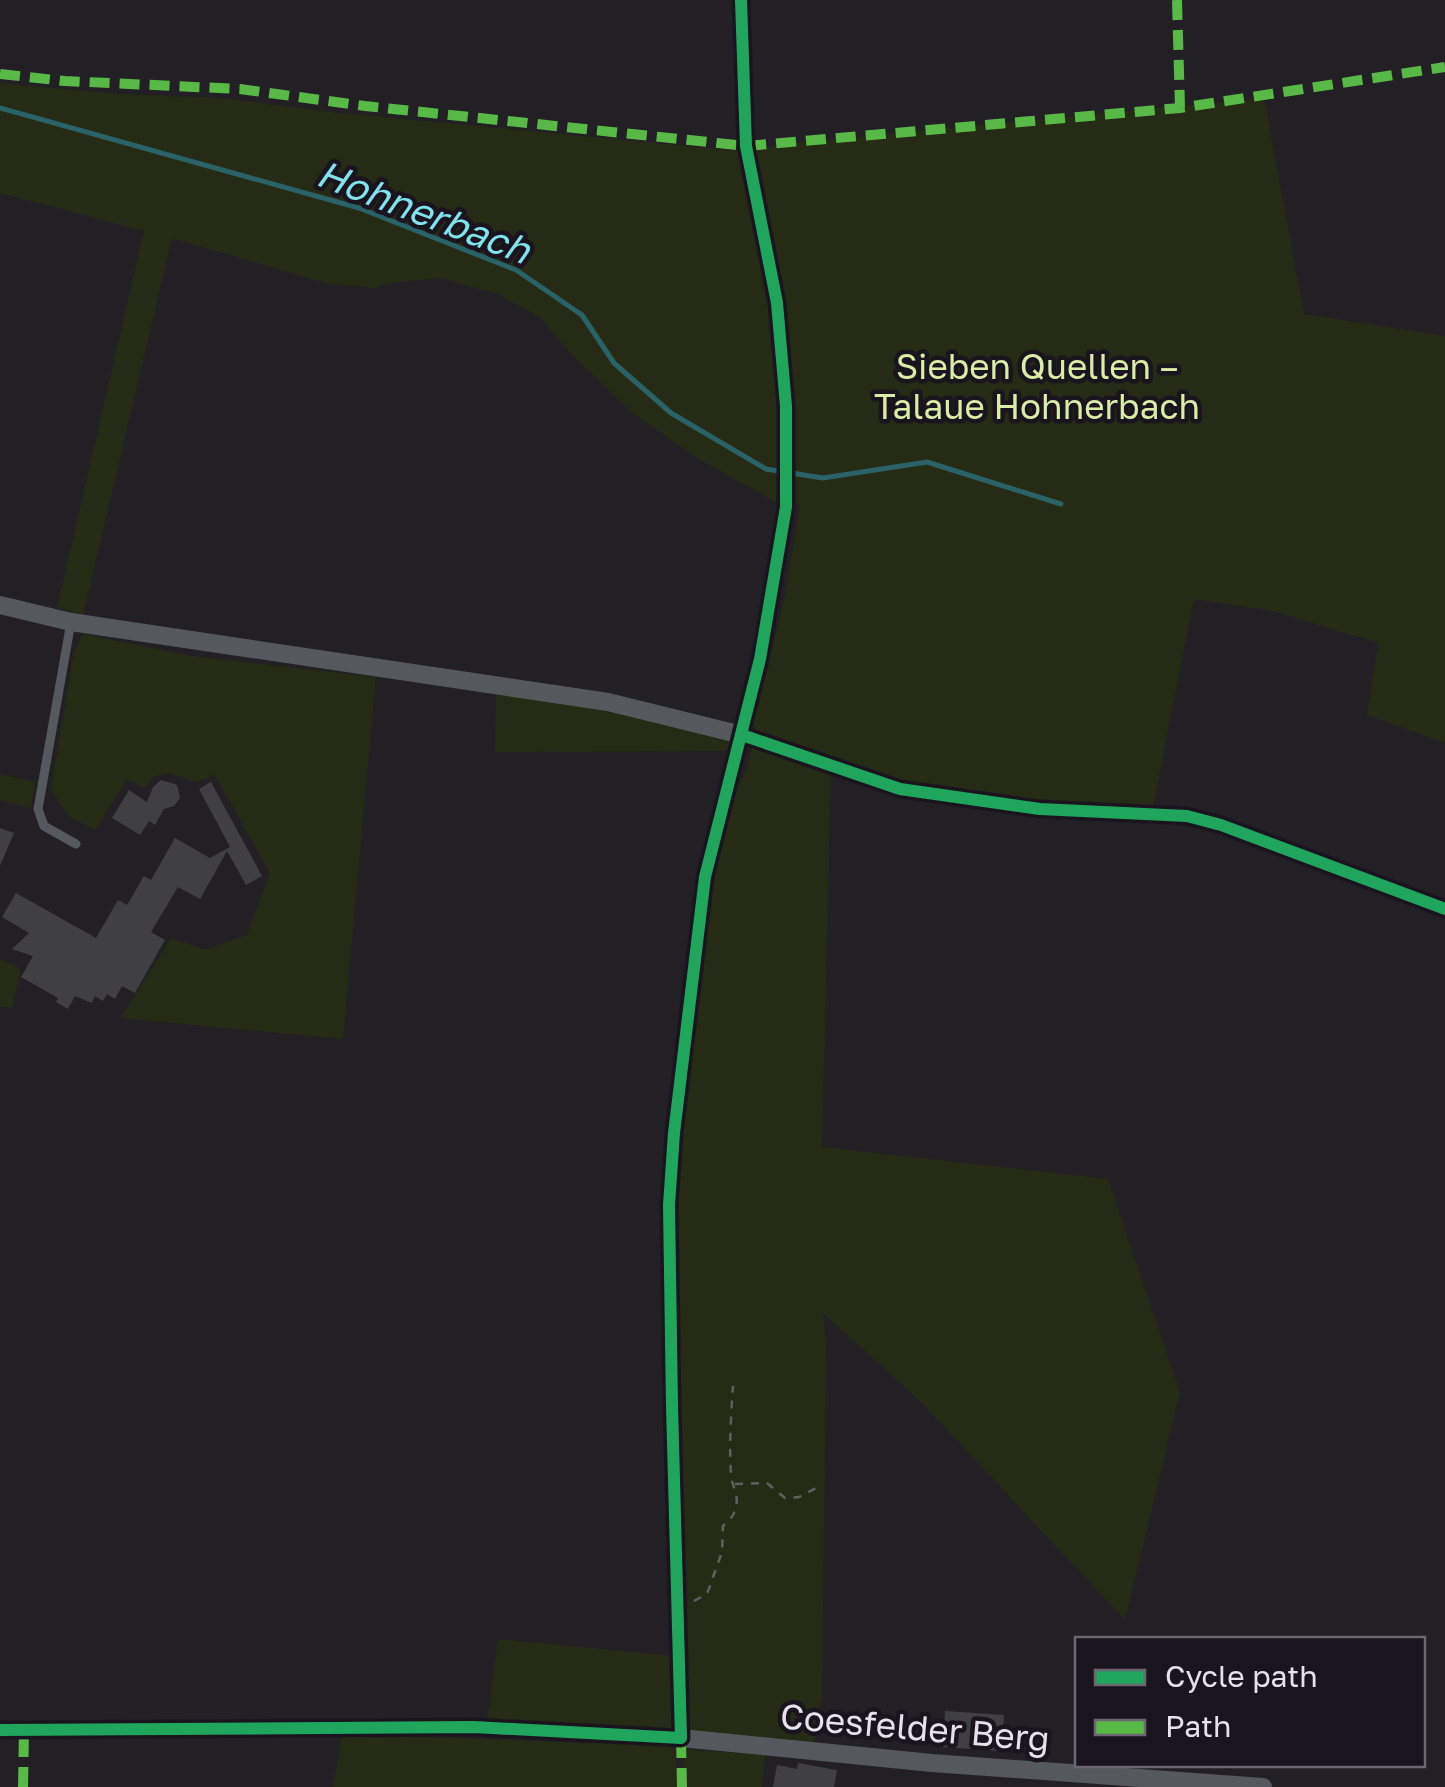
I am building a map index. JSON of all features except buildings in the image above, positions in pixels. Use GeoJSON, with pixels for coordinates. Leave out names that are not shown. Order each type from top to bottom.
{"type":"FeatureCollection","features":[{"type":"Feature","properties":{"kind":"street"},"geometry":{"type":"LineString","coordinates":[[681,1738],[670,1205],[674,1132],[705,878],[760,658],[786,507],[786,406],[777,303],[746,146],[741,0]]}},
{"type":"Feature","properties":{"kind":"street"},"geometry":{"type":"LineString","coordinates":[[0,605],[72,622],[608,702],[742,735],[900,789],[1040,809],[1186,816],[1221,825],[1445,909]]}},
{"type":"Feature","properties":{"kind":"street","name":"Coesfelder Berg"},"geometry":{"type":"LineString","coordinates":[[0,1730],[474,1727],[681,1738],[932,1763],[1264,1787]]}},
{"type":"Feature","properties":{"kind":"lane"},"geometry":{"type":"LineString","coordinates":[[72,622],[38,809],[44,826],[76,844]]}},
{"type":"Feature","properties":{"kind":"path"},"geometry":{"type":"LineString","coordinates":[[676,1612],[706,1594],[722,1552],[724,1526],[733,1518],[736,1507],[738,1493],[730,1436],[733,1386]]}},
{"type":"Feature","properties":{"kind":"path"},"geometry":{"type":"LineString","coordinates":[[734,1484],[766,1483],[786,1498],[799,1497],[816,1488]]}},
{"type":"Feature","properties":{"kind":"green space","name":"Sieben Quellen – Talaue Hohnerbach"},"geometry":{"type":"Polygon","coordinates":[[[0,83],[116,94],[221,98],[730,150],[1264,98],[1304,314],[1445,336],[1445,743],[1367,715],[1378,643],[1273,611],[1194,599],[1153,807],[1039,804],[901,785],[752,734],[784,602],[800,505],[774,501],[694,456],[630,411],[568,351],[540,317],[497,294],[440,278],[375,288],[325,283],[172,238],[83,615],[57,608],[144,231],[0,193],[0,83]]]}},
{"type":"Feature","properties":{"kind":"green space"},"geometry":{"type":"Polygon","coordinates":[[[83,634],[191,656],[376,677],[343,1039],[121,1018],[171,938],[205,950],[247,935],[270,873],[215,775],[196,782],[170,773],[154,776],[145,788],[127,779],[95,830],[69,816],[51,790],[74,652],[83,634]]]}},
{"type":"Feature","properties":{"kind":"green space"},"geometry":{"type":"Polygon","coordinates":[[[496,693],[628,711],[732,737],[732,751],[495,752],[496,693]]]}},
{"type":"Feature","properties":{"kind":"green space"},"geometry":{"type":"Polygon","coordinates":[[[752,746],[831,773],[822,1147],[1108,1179],[1180,1392],[1125,1620],[920,1401],[823,1313],[826,1346],[822,1695],[813,1746],[683,1734],[673,1223],[707,880],[752,746]]]}},
{"type":"Feature","properties":{"kind":"green space"},"geometry":{"type":"Polygon","coordinates":[[[0,774],[35,782],[31,809],[0,800],[0,774]]]}},
{"type":"Feature","properties":{"kind":"green space"},"geometry":{"type":"Polygon","coordinates":[[[0,959],[21,969],[12,1008],[0,1007],[0,959]]]}},
{"type":"Feature","properties":{"kind":"green space"},"geometry":{"type":"Polygon","coordinates":[[[498,1639],[673,1656],[673,1729],[487,1721],[498,1639]]]}},
{"type":"Feature","properties":{"kind":"green space"},"geometry":{"type":"Polygon","coordinates":[[[342,1734],[675,1746],[677,1787],[333,1787],[342,1734]]]}},
{"type":"Feature","properties":{"kind":"green space"},"geometry":{"type":"Polygon","coordinates":[[[683,1749],[765,1755],[762,1787],[684,1787],[683,1749]]]}},
{"type":"Feature","properties":{"kind":"waterway","name":"Hohnerbach"},"geometry":{"type":"LineString","coordinates":[[0,108],[359,208],[516,270],[582,315],[614,363],[671,413],[766,469],[823,478],[927,462],[1061,504]]}},
{"type":"Feature","properties":{"kind":"marked path"},"geometry":{"type":"LineString","coordinates":[[1177,0],[1180,108]]}},
{"type":"Feature","properties":{"kind":"marked path"},"geometry":{"type":"LineString","coordinates":[[0,74],[240,89],[746,146],[1180,108],[1445,67]]}},
{"type":"Feature","properties":{"kind":"marked path"},"geometry":{"type":"LineString","coordinates":[[23,1787],[24,1730]]}},
{"type":"Feature","properties":{"kind":"marked path"},"geometry":{"type":"LineString","coordinates":[[681,1738],[682,1787]]}},
{"type":"Feature","properties":{"kind":"cycle path"},"geometry":{"type":"LineString","coordinates":[[0,1730],[474,1727],[681,1738],[669,1205],[674,1133],[705,877],[760,659],[786,507],[786,406],[777,303],[746,146],[741,0]]}},
{"type":"Feature","properties":{"kind":"cycle path"},"geometry":{"type":"LineString","coordinates":[[742,735],[900,789],[1040,809],[1187,816],[1221,825],[1445,909]]}}]}
